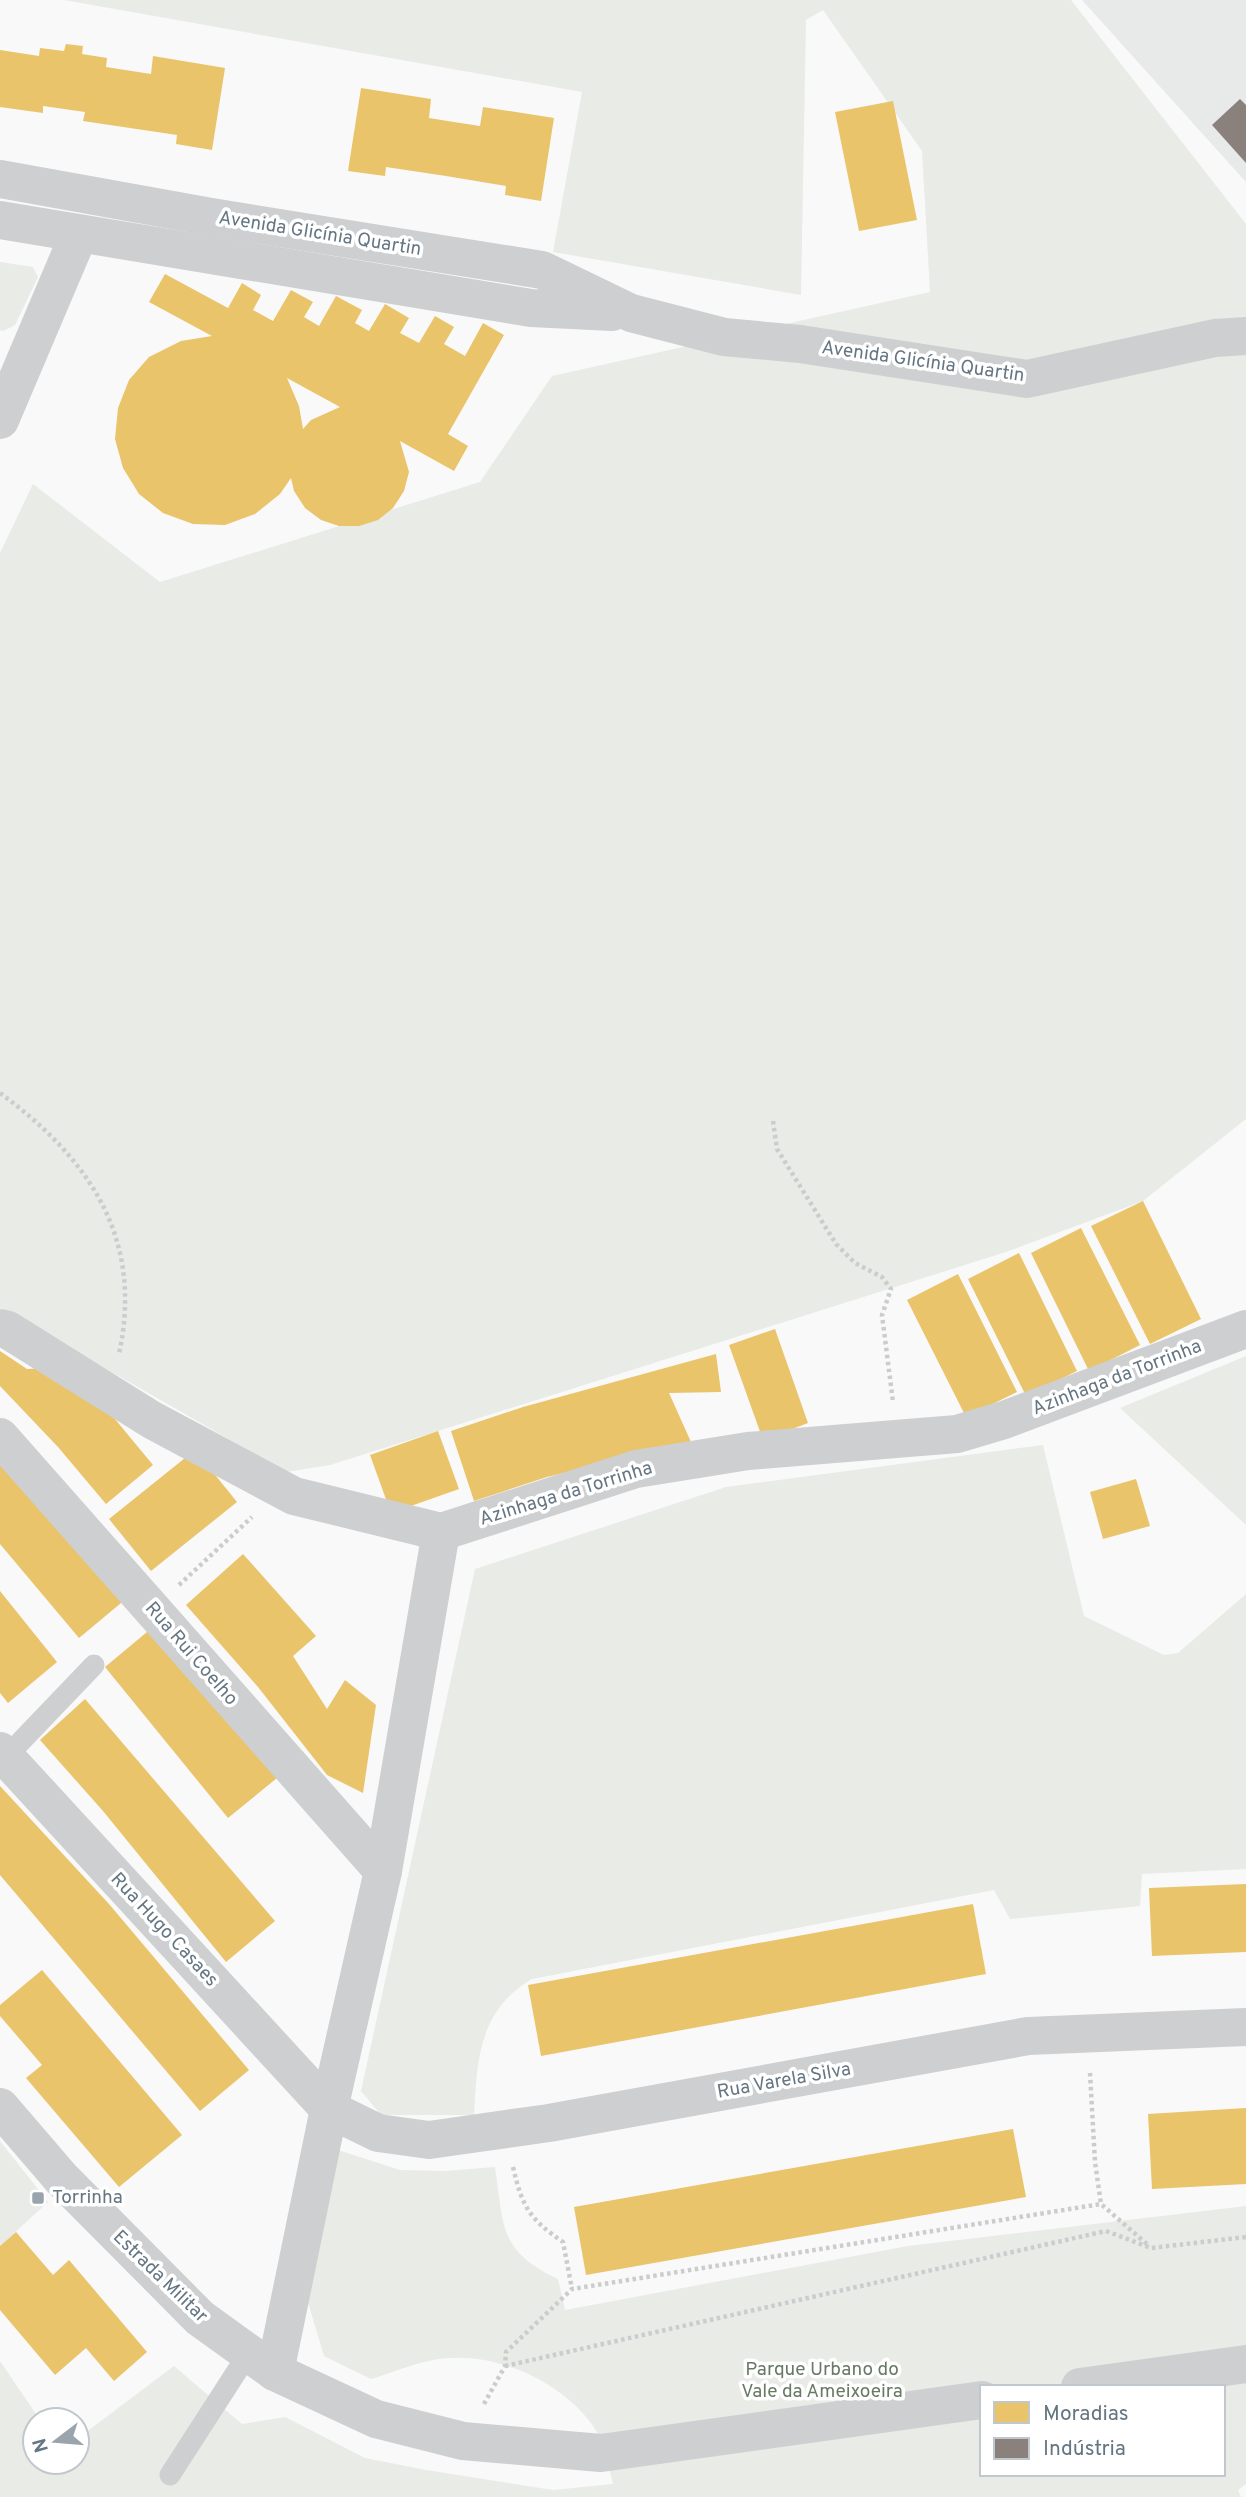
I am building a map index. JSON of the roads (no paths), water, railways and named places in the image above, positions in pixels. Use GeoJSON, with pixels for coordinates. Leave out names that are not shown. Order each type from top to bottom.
{"type":"FeatureCollection","features":[{"type":"Feature","properties":{"kind":"street","name":"Avenida Glicínia Quartin"},"geometry":{"type":"LineString","coordinates":[[0,179],[211,217],[542,271],[631,313],[724,337],[800,344],[1027,379],[1230,337]]}},
{"type":"Feature","properties":{"kind":"street","name":"Avenida Glicínia Quartin"},"geometry":{"type":"LineString","coordinates":[[0,220],[531,308],[631,313]]}},
{"type":"Feature","properties":{"kind":"street"},"geometry":{"type":"LineString","coordinates":[[4,399],[79,234]]}},
{"type":"Feature","properties":{"kind":"street"},"geometry":{"type":"LineString","coordinates":[[0,1328],[8,1330],[131,1406],[283,1489],[319,1503],[441,1532],[383,1871],[329,2109],[262,2363]]}},
{"type":"Feature","properties":{"kind":"street","name":"Azinhaga da Torrinha"},"geometry":{"type":"LineString","coordinates":[[441,1532],[636,1469],[748,1451],[957,1434],[1003,1420],[1246,1329]]}},
{"type":"Feature","properties":{"kind":"street","name":"Rua Rui Coelho"},"geometry":{"type":"LineString","coordinates":[[0,1437],[383,1871]]}},
{"type":"Feature","properties":{"kind":"street","name":"Rua Hugo Casaes"},"geometry":{"type":"LineString","coordinates":[[3,1754],[329,2109]]}},
{"type":"Feature","properties":{"kind":"street","name":"Rua Varela Silva"},"geometry":{"type":"LineString","coordinates":[[329,2109],[378,2133],[429,2140],[505,2129],[1028,2036],[1246,2026]]}},
{"type":"Feature","properties":{"kind":"street","name":"Estrada Militar"},"geometry":{"type":"LineString","coordinates":[[0,2107],[61,2178],[200,2318],[262,2363],[376,2419],[440,2436],[532,2449],[601,2453],[980,2400]]}},
{"type":"Feature","properties":{"kind":"street"},"geometry":{"type":"LineString","coordinates":[[1094,2385],[1246,2364]]}},
{"type":"Feature","properties":{"kind":"lane"},"geometry":{"type":"LineString","coordinates":[[79,234],[94,194]]}},
{"type":"Feature","properties":{"kind":"lane"},"geometry":{"type":"LineString","coordinates":[[3,1754],[94,1665]]}},
{"type":"Feature","properties":{"kind":"lane"},"geometry":{"type":"LineString","coordinates":[[170,2475],[262,2363]]}},
{"type":"Feature","properties":{"kind":"place","name":"Torrinha"},"geometry":{"type":"Point","coordinates":[38,2198]}},
{"type":"Feature","properties":{"kind":"park label","name":"Parque Urbano do Vale da Ameixoeira"},"geometry":{"type":"Point","coordinates":[822,2381]}}]}
